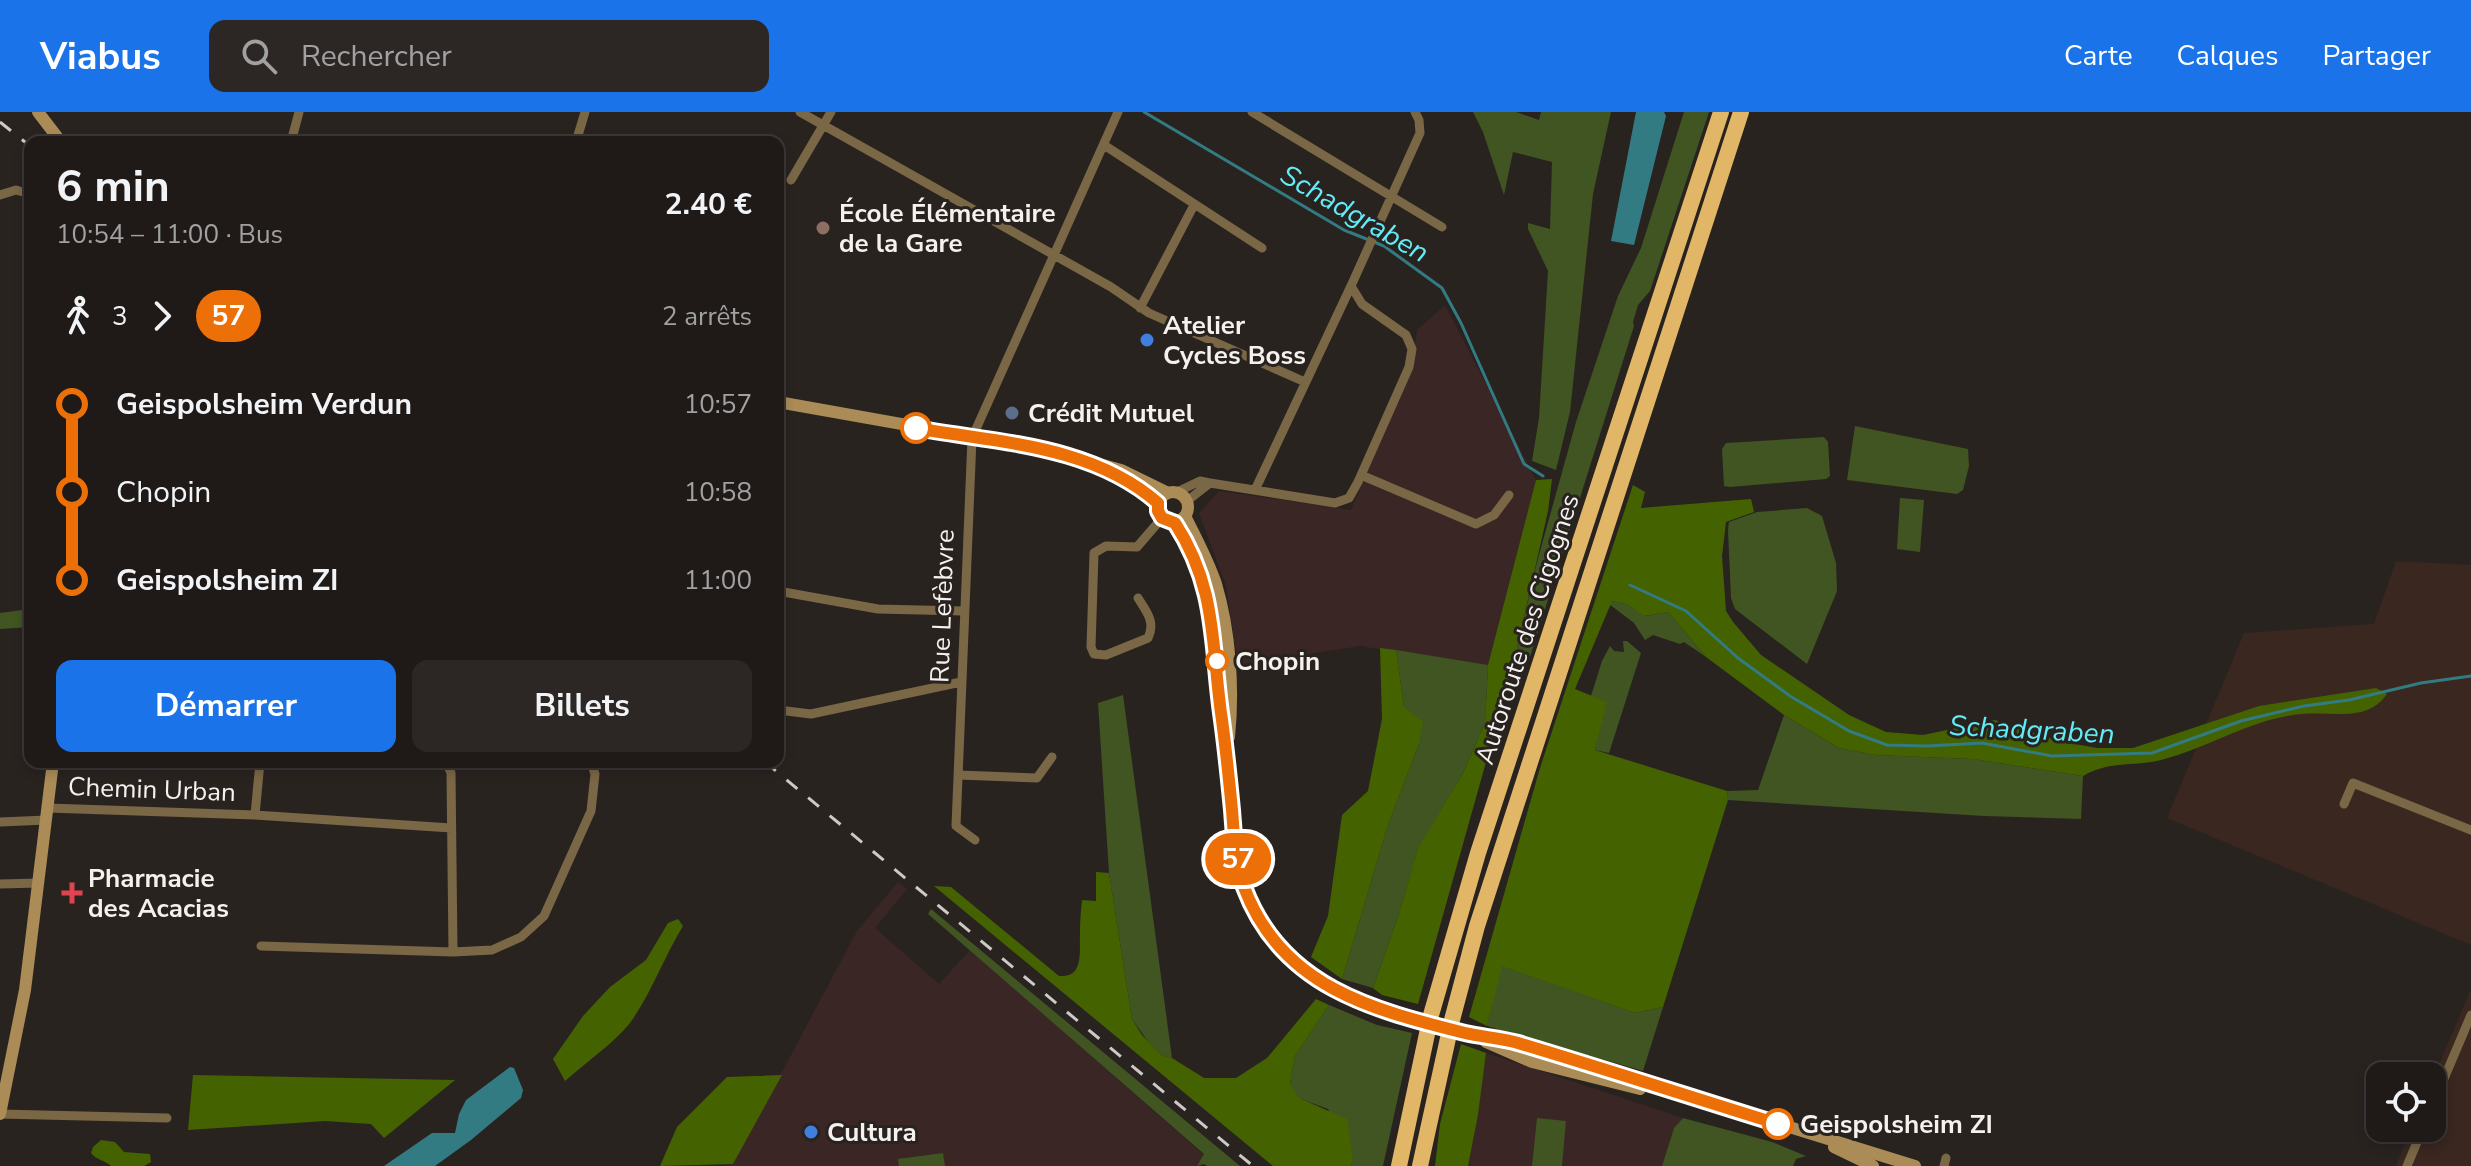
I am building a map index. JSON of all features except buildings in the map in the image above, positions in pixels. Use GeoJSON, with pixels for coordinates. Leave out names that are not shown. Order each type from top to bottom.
{"type":"FeatureCollection","features":[{"type":"Feature","properties":{"kind":"highway","name":"Autoroute des Cigognes"},"geometry":{"type":"LineString","coordinates":[[1399,1166],[1431,1015],[1478,853],[1721,112]]}},
{"type":"Feature","properties":{"kind":"highway","name":"Autoroute des Cigognes"},"geometry":{"type":"LineString","coordinates":[[1420,1166],[1452,1020],[1477,926],[1741,112]]}},
{"type":"Feature","properties":{"kind":"main road"},"geometry":{"type":"LineString","coordinates":[[38,112],[56,136]]}},
{"type":"Feature","properties":{"kind":"main road"},"geometry":{"type":"LineString","coordinates":[[784,403],[1053,451],[1121,470],[1177,495]]}},
{"type":"Feature","properties":{"kind":"main road"},"geometry":{"type":"LineString","coordinates":[[1095,464],[1147,493],[1158,503],[1158,511],[1174,519],[1208,564],[1224,621],[1231,716],[1228,747],[1236,852],[1244,886],[1257,915],[1275,941],[1303,970],[1343,996],[1409,1018]]}},
{"type":"Feature","properties":{"kind":"main road"},"geometry":{"type":"LineString","coordinates":[[1158,503],[1177,495]]}},
{"type":"Feature","properties":{"kind":"main road"},"geometry":{"type":"LineString","coordinates":[[1174,519],[1177,495]]}},
{"type":"Feature","properties":{"kind":"main road"},"geometry":{"type":"LineString","coordinates":[[0,1114],[4,1081],[25,990],[52,768]]}},
{"type":"Feature","properties":{"kind":"main road"},"geometry":{"type":"LineString","coordinates":[[1871,1165],[1812,1139],[1693,1103],[1532,1062],[1468,1034],[1515,1042],[1915,1166]]}},
{"type":"Feature","properties":{"kind":"street"},"geometry":{"type":"LineString","coordinates":[[293,136],[299,112]]}},
{"type":"Feature","properties":{"kind":"street"},"geometry":{"type":"LineString","coordinates":[[578,136],[585,112]]}},
{"type":"Feature","properties":{"kind":"street"},"geometry":{"type":"LineString","coordinates":[[800,112],[1111,287],[1140,308],[1305,382]]}},
{"type":"Feature","properties":{"kind":"street"},"geometry":{"type":"LineString","coordinates":[[791,180],[831,112]]}},
{"type":"Feature","properties":{"kind":"street"},"geometry":{"type":"LineString","coordinates":[[972,438],[1118,112]]}},
{"type":"Feature","properties":{"kind":"street"},"geometry":{"type":"LineString","coordinates":[[1252,112],[1442,227]]}},
{"type":"Feature","properties":{"kind":"street"},"geometry":{"type":"LineString","coordinates":[[1255,490],[1420,133],[1415,112]]}},
{"type":"Feature","properties":{"kind":"street"},"geometry":{"type":"LineString","coordinates":[[1104,145],[1262,248]]}},
{"type":"Feature","properties":{"kind":"street"},"geometry":{"type":"LineString","coordinates":[[0,195],[16,190],[24,192]]}},
{"type":"Feature","properties":{"kind":"street"},"geometry":{"type":"LineString","coordinates":[[1140,308],[1194,205]]}},
{"type":"Feature","properties":{"kind":"street"},"geometry":{"type":"LineString","coordinates":[[1177,495],[1210,483],[1335,503],[1349,498],[1409,367],[1412,349],[1406,335],[1362,304],[1351,286]]}},
{"type":"Feature","properties":{"kind":"street","name":"Rue Lefèbvre"},"geometry":{"type":"LineString","coordinates":[[972,438],[956,826],[975,840]]}},
{"type":"Feature","properties":{"kind":"street"},"geometry":{"type":"LineString","coordinates":[[1361,475],[1476,524],[1494,515],[1509,495]]}},
{"type":"Feature","properties":{"kind":"street"},"geometry":{"type":"LineString","coordinates":[[1138,598],[1151,619],[1148,638],[1106,655],[1094,654],[1091,647],[1094,553],[1106,546],[1137,547],[1174,519]]}},
{"type":"Feature","properties":{"kind":"street"},"geometry":{"type":"LineString","coordinates":[[784,592],[878,609],[963,611]]}},
{"type":"Feature","properties":{"kind":"street"},"geometry":{"type":"LineString","coordinates":[[784,711],[811,714],[961,682]]}},
{"type":"Feature","properties":{"kind":"street"},"geometry":{"type":"LineString","coordinates":[[958,775],[1037,778],[1052,757]]}},
{"type":"Feature","properties":{"kind":"street"},"geometry":{"type":"LineString","coordinates":[[255,815],[259,768]]}},
{"type":"Feature","properties":{"kind":"street"},"geometry":{"type":"LineString","coordinates":[[449,768],[453,952]]}},
{"type":"Feature","properties":{"kind":"street"},"geometry":{"type":"LineString","coordinates":[[261,946],[453,952],[492,950],[521,937],[544,916],[591,811],[593,768]]}},
{"type":"Feature","properties":{"kind":"street"},"geometry":{"type":"LineString","coordinates":[[2344,804],[2353,783],[2471,830]]}},
{"type":"Feature","properties":{"kind":"street","name":"Chemin Urban"},"geometry":{"type":"LineString","coordinates":[[0,822],[47,814],[255,815],[451,828]]}},
{"type":"Feature","properties":{"kind":"street"},"geometry":{"type":"LineString","coordinates":[[0,884],[39,883]]}},
{"type":"Feature","properties":{"kind":"street"},"geometry":{"type":"LineString","coordinates":[[2446,1074],[2471,1015]]}},
{"type":"Feature","properties":{"kind":"street"},"geometry":{"type":"LineString","coordinates":[[0,1114],[167,1118]]}},
{"type":"Feature","properties":{"kind":"street"},"geometry":{"type":"LineString","coordinates":[[2407,1166],[2417,1142]]}},
{"type":"Feature","properties":{"kind":"shaded area"},"geometry":{"type":"Polygon","coordinates":[[[1445,305],[1536,480],[1488,665],[1360,646],[1238,665],[1226,586],[1199,513],[1219,491],[1351,510],[1412,369],[1417,330],[1445,305]]]}},
{"type":"Feature","properties":{"kind":"shaded area"},"geometry":{"type":"Polygon","coordinates":[[[2396,561],[2471,565],[2471,945],[2167,818],[2244,633],[2374,624],[2396,561]]]}},
{"type":"Feature","properties":{"kind":"shaded area"},"geometry":{"type":"Polygon","coordinates":[[[898,882],[907,889],[875,928],[939,984],[970,950],[1204,1155],[1197,1166],[722,1166],[733,1164],[857,931],[898,882]]]}},
{"type":"Feature","properties":{"kind":"shaded area"},"geometry":{"type":"Polygon","coordinates":[[[2471,989],[2471,1166],[2396,1166],[2406,1142],[2446,1142],[2446,1062],[2440,1062],[2471,989]]]}},
{"type":"Feature","properties":{"kind":"shaded area"},"geometry":{"type":"Polygon","coordinates":[[[1486,1053],[1683,1118],[1674,1128],[1662,1166],[1468,1166],[1486,1053]]]}},
{"type":"Feature","properties":{"kind":"green space"},"geometry":{"type":"Polygon","coordinates":[[[1473,112],[1516,112],[1539,120],[1541,112],[1611,112],[1593,194],[1570,412],[1556,470],[1532,461],[1539,418],[1548,271],[1528,229],[1528,223],[1550,229],[1552,162],[1513,152],[1504,195],[1473,112]]]}},
{"type":"Feature","properties":{"kind":"green space"},"geometry":{"type":"Polygon","coordinates":[[[1684,112],[1709,112],[1650,291],[1638,305],[1530,657],[1513,666],[1537,562],[1576,422],[1618,296],[1641,248],[1684,112]]]}},
{"type":"Feature","properties":{"kind":"green space"},"geometry":{"type":"Polygon","coordinates":[[[1855,426],[1968,449],[1969,466],[1963,490],[1957,494],[1847,480],[1855,426]]]}},
{"type":"Feature","properties":{"kind":"green space"},"geometry":{"type":"Polygon","coordinates":[[[1824,437],[1828,442],[1830,476],[1826,479],[1724,486],[1722,449],[1726,443],[1824,437]]]}},
{"type":"Feature","properties":{"kind":"green space"},"geometry":{"type":"Polygon","coordinates":[[[1552,479],[1548,511],[1513,666],[1418,1004],[1382,995],[1373,988],[1418,848],[1463,773],[1485,723],[1488,665],[1536,480],[1552,479]]]}},
{"type":"Feature","properties":{"kind":"green space"},"geometry":{"type":"Polygon","coordinates":[[[1633,485],[1645,492],[1641,508],[1751,499],[1754,512],[1726,522],[1722,556],[1726,611],[1761,655],[1849,715],[1886,732],[1923,735],[1995,720],[2058,741],[2097,748],[2133,748],[2259,706],[2376,688],[2387,694],[2370,709],[2359,712],[2302,714],[2266,721],[2179,755],[2103,768],[2083,776],[1973,759],[1875,755],[1839,748],[1784,715],[1706,657],[1668,612],[1644,616],[1626,604],[1612,601],[1575,689],[1607,702],[1595,750],[1727,791],[1728,800],[1663,1007],[1635,1013],[1502,966],[1487,1026],[1469,1017],[1540,768],[1633,485]]]}},
{"type":"Feature","properties":{"kind":"green space"},"geometry":{"type":"Polygon","coordinates":[[[1900,498],[1924,500],[1920,552],[1897,549],[1900,498]]]}},
{"type":"Feature","properties":{"kind":"green space"},"geometry":{"type":"Polygon","coordinates":[[[1807,508],[1822,516],[1836,563],[1837,591],[1807,664],[1735,609],[1731,598],[1728,530],[1729,522],[1757,512],[1807,508]]]}},
{"type":"Feature","properties":{"kind":"green space"},"geometry":{"type":"Polygon","coordinates":[[[1612,601],[1626,604],[1645,616],[1668,612],[1706,657],[1684,642],[1680,644],[1653,635],[1645,640],[1634,623],[1609,604],[1612,601]]]}},
{"type":"Feature","properties":{"kind":"green space"},"geometry":{"type":"Polygon","coordinates":[[[24,610],[24,627],[0,629],[0,613],[24,610]]]}},
{"type":"Feature","properties":{"kind":"green space"},"geometry":{"type":"Polygon","coordinates":[[[1623,641],[1641,653],[1609,753],[1595,750],[1606,702],[1591,696],[1610,646],[1614,651],[1624,652],[1623,641]]]}},
{"type":"Feature","properties":{"kind":"green space"},"geometry":{"type":"Polygon","coordinates":[[[1380,648],[1396,650],[1404,707],[1423,722],[1419,744],[1388,825],[1342,979],[1311,957],[1328,916],[1342,815],[1368,791],[1382,719],[1380,648]]]}},
{"type":"Feature","properties":{"kind":"green space"},"geometry":{"type":"Polygon","coordinates":[[[1396,650],[1488,665],[1485,723],[1463,773],[1418,849],[1373,988],[1342,979],[1388,825],[1419,744],[1404,707],[1396,650]]]}},
{"type":"Feature","properties":{"kind":"green space"},"geometry":{"type":"Polygon","coordinates":[[[1123,695],[1172,1058],[1161,1055],[1152,1047],[1132,1019],[1109,873],[1098,703],[1123,695]]]}},
{"type":"Feature","properties":{"kind":"green space"},"geometry":{"type":"Polygon","coordinates":[[[1784,715],[1839,748],[1875,755],[1973,759],[2083,776],[2081,819],[1728,800],[1727,791],[1758,790],[1784,715]]]}},
{"type":"Feature","properties":{"kind":"green space"},"geometry":{"type":"Polygon","coordinates":[[[1096,872],[1109,873],[1132,1019],[1161,1055],[1172,1058],[1204,1078],[1236,1078],[1267,1058],[1316,999],[1329,1005],[1295,1056],[1290,1083],[1299,1098],[1347,1119],[1353,1160],[1351,1166],[1273,1166],[934,886],[951,887],[1059,976],[1077,968],[1082,900],[1096,901],[1096,872]]]}},
{"type":"Feature","properties":{"kind":"green space"},"geometry":{"type":"Polygon","coordinates":[[[931,909],[1240,1166],[1197,1166],[1204,1154],[928,914],[931,909]]]}},
{"type":"Feature","properties":{"kind":"green space"},"geometry":{"type":"Polygon","coordinates":[[[678,919],[683,926],[630,1023],[565,1081],[553,1059],[583,1016],[610,987],[646,960],[668,923],[678,919]]]}},
{"type":"Feature","properties":{"kind":"green space"},"geometry":{"type":"Polygon","coordinates":[[[1501,965],[1635,1013],[1663,1007],[1643,1071],[1487,1026],[1501,965]]]}},
{"type":"Feature","properties":{"kind":"green space"},"geometry":{"type":"Polygon","coordinates":[[[1329,1005],[1377,1025],[1412,1033],[1383,1166],[1351,1166],[1353,1160],[1328,1109],[1298,1098],[1290,1083],[1295,1056],[1329,1005]]]}},
{"type":"Feature","properties":{"kind":"green space"},"geometry":{"type":"Polygon","coordinates":[[[1461,1044],[1486,1053],[1468,1166],[1435,1166],[1440,1124],[1461,1044]]]}},
{"type":"Feature","properties":{"kind":"green space"},"geometry":{"type":"Polygon","coordinates":[[[193,1075],[455,1080],[384,1138],[371,1124],[325,1121],[188,1130],[193,1075]]]}},
{"type":"Feature","properties":{"kind":"green space"},"geometry":{"type":"Polygon","coordinates":[[[782,1075],[733,1164],[660,1166],[677,1127],[727,1077],[782,1075]]]}},
{"type":"Feature","properties":{"kind":"green space"},"geometry":{"type":"Polygon","coordinates":[[[1537,1118],[1566,1121],[1562,1166],[1532,1166],[1537,1118]]]}},
{"type":"Feature","properties":{"kind":"green space"},"geometry":{"type":"Polygon","coordinates":[[[1683,1118],[1772,1142],[1806,1156],[1796,1159],[1793,1166],[1662,1166],[1674,1128],[1683,1118]]]}},
{"type":"Feature","properties":{"kind":"green space"},"geometry":{"type":"Polygon","coordinates":[[[101,1140],[115,1142],[124,1152],[150,1154],[151,1162],[144,1166],[111,1166],[91,1153],[101,1140]]]}},
{"type":"Feature","properties":{"kind":"green space"},"geometry":{"type":"Polygon","coordinates":[[[943,1153],[945,1166],[899,1166],[898,1159],[943,1153]]]}},
{"type":"Feature","properties":{"kind":"water"},"geometry":{"type":"Polygon","coordinates":[[[1636,112],[1664,112],[1666,116],[1634,245],[1611,241],[1636,112]]]}},
{"type":"Feature","properties":{"kind":"water"},"geometry":{"type":"Polygon","coordinates":[[[510,1067],[514,1068],[523,1090],[521,1098],[471,1140],[435,1166],[384,1166],[432,1133],[455,1133],[466,1100],[510,1067]]]}},
{"type":"Feature","properties":{"kind":"waterway","name":"Schadgraben"},"geometry":{"type":"LineString","coordinates":[[1144,112],[1344,230],[1384,246],[1442,288],[1461,323],[1524,464],[1543,476]]}},
{"type":"Feature","properties":{"kind":"waterway","name":"Schadgraben"},"geometry":{"type":"LineString","coordinates":[[1630,585],[1686,611],[1738,658],[1790,696],[1849,731],[1887,745],[1982,743],[2052,756],[2152,753],[2241,721],[2421,683],[2471,676]]}},
{"type":"Feature","properties":{"kind":"tunnel"},"geometry":{"type":"LineString","coordinates":[[1409,1018],[1468,1034]]}},
{"type":"Feature","properties":{"kind":"railway"},"geometry":{"type":"LineString","coordinates":[[0,122],[24,141]]}},
{"type":"Feature","properties":{"kind":"railway"},"geometry":{"type":"LineString","coordinates":[[772,768],[1253,1166]]}},
{"type":"Feature","properties":{"kind":"bus line","name":"57"},"geometry":{"type":"LineString","coordinates":[[916,428],[1053,451],[1095,464],[1147,493],[1158,503],[1162,518],[1175,523],[1193,556],[1211,613],[1222,720],[1228,747],[1236,852],[1244,886],[1257,915],[1275,941],[1303,970],[1343,996],[1374,1008],[1468,1034],[1515,1042],[1778,1124]]}},
{"type":"Feature","properties":{"kind":"place","name":"École Élémentaire de la Gare"},"geometry":{"type":"Point","coordinates":[823,228]}},
{"type":"Feature","properties":{"kind":"place","name":"Atelier Cycles Boss"},"geometry":{"type":"Point","coordinates":[1147,340]}},
{"type":"Feature","properties":{"kind":"place","name":"Crédit Mutuel"},"geometry":{"type":"Point","coordinates":[1012,413]}},
{"type":"Feature","properties":{"kind":"place","name":"Chopin"},"geometry":{"type":"Point","coordinates":[1217,661]}},
{"type":"Feature","properties":{"kind":"place","name":"Pharmacie des Acacias"},"geometry":{"type":"Point","coordinates":[72,893]}},
{"type":"Feature","properties":{"kind":"place","name":"Geispolsheim ZI"},"geometry":{"type":"Point","coordinates":[1778,1124]}},
{"type":"Feature","properties":{"kind":"place","name":"Cultura"},"geometry":{"type":"Point","coordinates":[811,1132]}}]}
